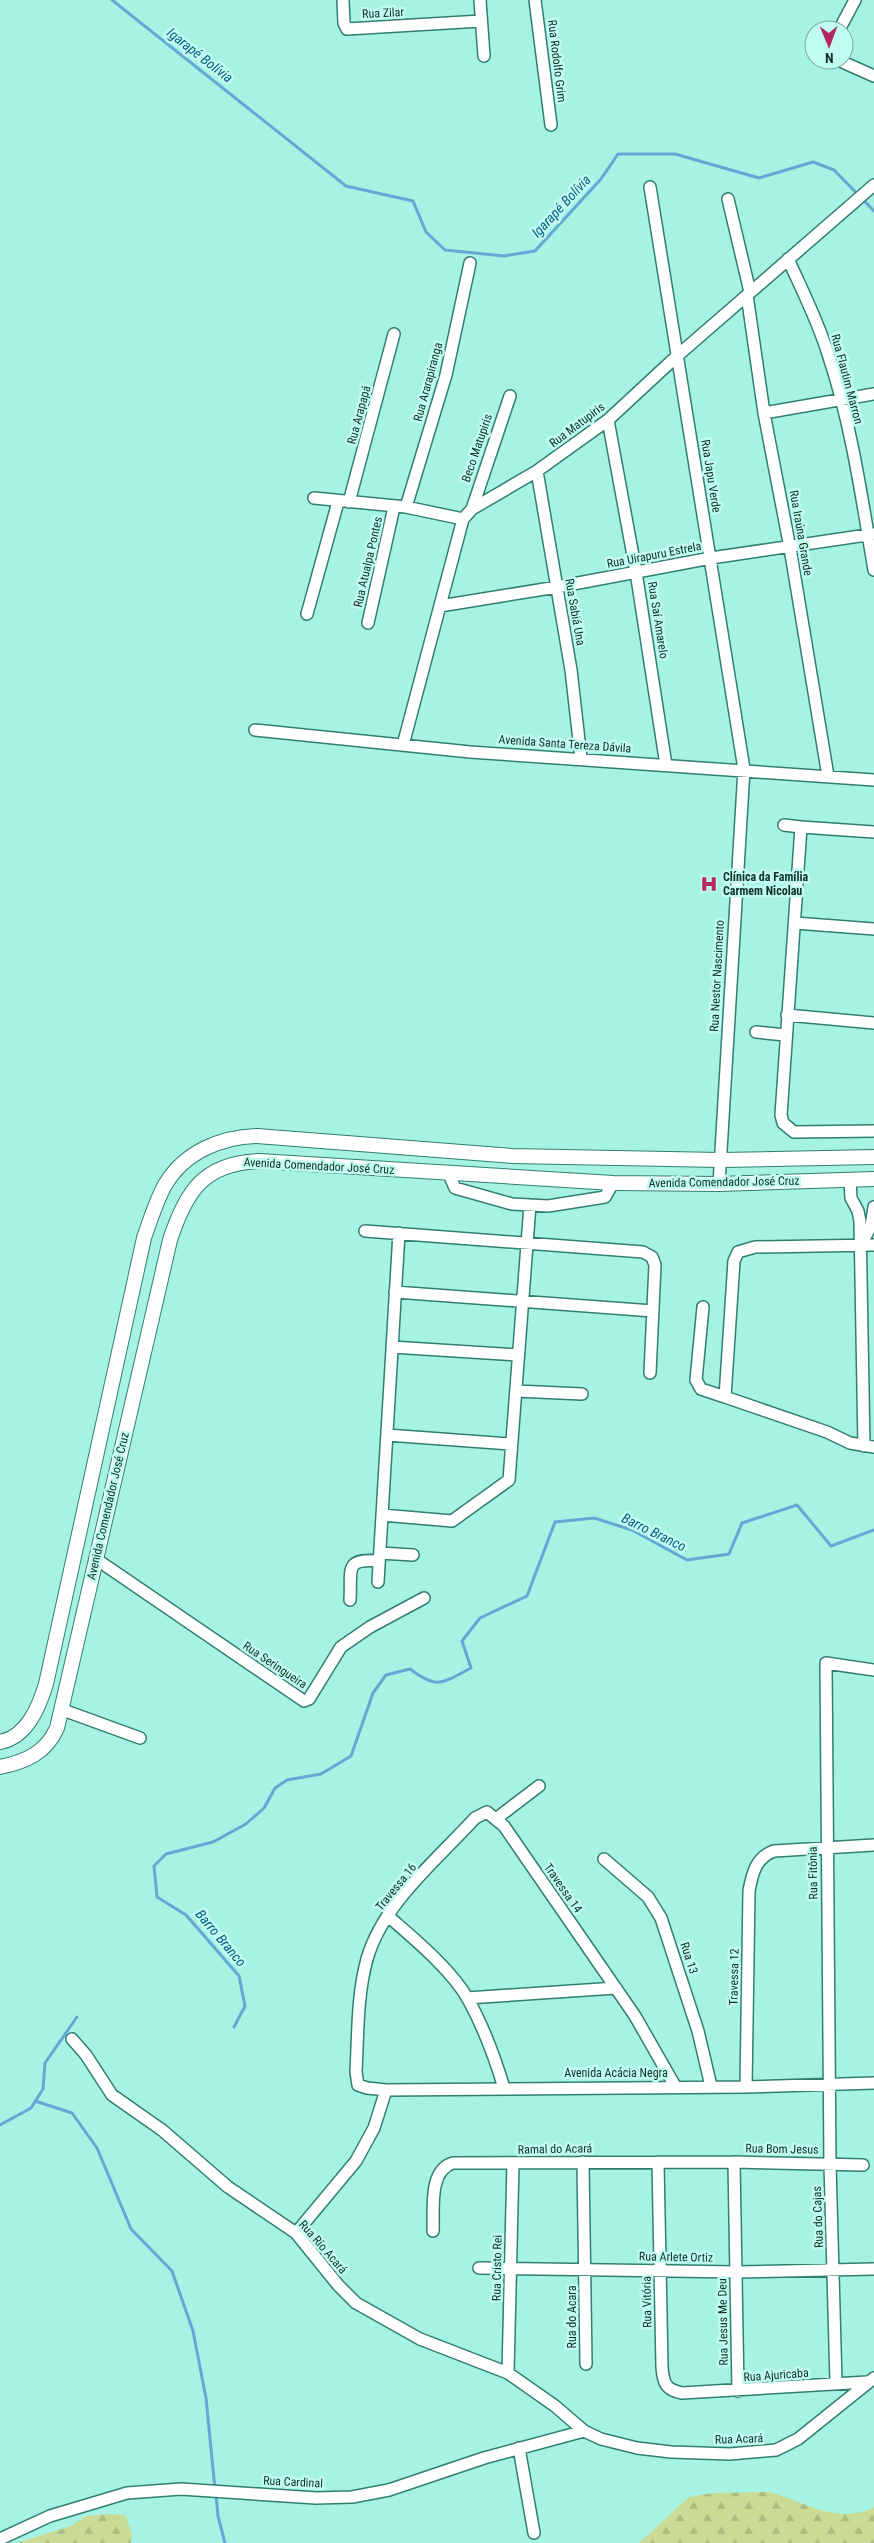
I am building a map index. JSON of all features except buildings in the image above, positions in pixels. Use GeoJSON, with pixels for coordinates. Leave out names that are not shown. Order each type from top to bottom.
{"type":"FeatureCollection","features":[{"type":"Feature","properties":{"kind":"street","name":"Rua Zilar"},"geometry":{"type":"LineString","coordinates":[[342,0],[344,23],[347,29],[481,21]]}},
{"type":"Feature","properties":{"kind":"street"},"geometry":{"type":"LineString","coordinates":[[480,0],[484,56]]}},
{"type":"Feature","properties":{"kind":"street","name":"Rua Rodolfo Grim"},"geometry":{"type":"LineString","coordinates":[[535,0],[552,125]]}},
{"type":"Feature","properties":{"kind":"street"},"geometry":{"type":"LineString","coordinates":[[844,20],[854,0]]}},
{"type":"Feature","properties":{"kind":"street"},"geometry":{"type":"LineString","coordinates":[[854,67],[874,76]]}},
{"type":"Feature","properties":{"kind":"street","name":"Rua Matupiris"},"geometry":{"type":"LineString","coordinates":[[403,745],[463,519],[472,509],[537,471],[608,420],[677,356],[874,185]]}},
{"type":"Feature","properties":{"kind":"street","name":"Rua Japu Verde"},"geometry":{"type":"LineString","coordinates":[[650,187],[744,769]]}},
{"type":"Feature","properties":{"kind":"street","name":"Rua Iraúna Grande"},"geometry":{"type":"LineString","coordinates":[[728,199],[748,294],[764,413],[790,548],[828,776]]}},
{"type":"Feature","properties":{"kind":"street","name":"Rua Flautim Marron"},"geometry":{"type":"LineString","coordinates":[[788,259],[819,329],[841,400],[871,535],[874,570]]}},
{"type":"Feature","properties":{"kind":"street","name":"Rua Ararapiranga"},"geometry":{"type":"LineString","coordinates":[[400,507],[446,375],[470,263]]}},
{"type":"Feature","properties":{"kind":"street","name":"Rua Arapapá"},"geometry":{"type":"LineString","coordinates":[[307,614],[344,502],[394,334]]}},
{"type":"Feature","properties":{"kind":"street"},"geometry":{"type":"LineString","coordinates":[[764,413],[874,394]]}},
{"type":"Feature","properties":{"kind":"street","name":"Beco Matupiris"},"geometry":{"type":"LineString","coordinates":[[472,509],[510,396]]}},
{"type":"Feature","properties":{"kind":"street","name":"Rua Saí Amarelo"},"geometry":{"type":"LineString","coordinates":[[608,420],[636,572],[666,765]]}},
{"type":"Feature","properties":{"kind":"street","name":"Rua Sabiá Una"},"geometry":{"type":"LineString","coordinates":[[537,471],[571,670],[581,758]]}},
{"type":"Feature","properties":{"kind":"street"},"geometry":{"type":"LineString","coordinates":[[314,498],[400,507],[463,519]]}},
{"type":"Feature","properties":{"kind":"street","name":"Rua Atualpa Pontes"},"geometry":{"type":"LineString","coordinates":[[368,623],[400,507]]}},
{"type":"Feature","properties":{"kind":"street","name":"Rua Uirapuru Estrela"},"geometry":{"type":"LineString","coordinates":[[440,606],[557,587],[711,558],[871,535]]}},
{"type":"Feature","properties":{"kind":"street","name":"Avenida Santa Tereza Dávila"},"geometry":{"type":"LineString","coordinates":[[255,730],[403,745],[874,780]]}},
{"type":"Feature","properties":{"kind":"street","name":"Rua Nestor Nascimento"},"geometry":{"type":"LineString","coordinates":[[719,1184],[744,769]]}},
{"type":"Feature","properties":{"kind":"street"},"geometry":{"type":"LineString","coordinates":[[784,825],[874,832]]}},
{"type":"Feature","properties":{"kind":"street"},"geometry":{"type":"LineString","coordinates":[[801,827],[785,1035],[781,1114],[783,1123],[788,1129],[801,1132],[874,1131]]}},
{"type":"Feature","properties":{"kind":"street"},"geometry":{"type":"LineString","coordinates":[[795,923],[874,928]]}},
{"type":"Feature","properties":{"kind":"street"},"geometry":{"type":"LineString","coordinates":[[787,1015],[874,1023]]}},
{"type":"Feature","properties":{"kind":"street"},"geometry":{"type":"LineString","coordinates":[[756,1032],[785,1035]]}},
{"type":"Feature","properties":{"kind":"street","name":"Avenida Comendador José Cruz"},"geometry":{"type":"LineString","coordinates":[[0,1742],[19,1732],[32,1720],[46,1684],[144,1238],[163,1188],[185,1162],[200,1151],[215,1143],[237,1137],[257,1136],[512,1156],[720,1160],[874,1157]]}},
{"type":"Feature","properties":{"kind":"street","name":"Avenida Comendador José Cruz"},"geometry":{"type":"LineString","coordinates":[[0,1767],[20,1763],[46,1746],[52,1738],[63,1710],[170,1240],[188,1196],[204,1178],[231,1163],[259,1161],[613,1183],[719,1184],[874,1179]]}},
{"type":"Feature","properties":{"kind":"street"},"geometry":{"type":"LineString","coordinates":[[449,1174],[455,1188],[512,1204],[548,1206],[605,1197],[613,1183]]}},
{"type":"Feature","properties":{"kind":"street"},"geometry":{"type":"LineString","coordinates":[[703,1307],[696,1373],[698,1385],[701,1389],[826,1432],[850,1443],[869,1446],[868,1343],[859,1215],[851,1198],[850,1180]]}},
{"type":"Feature","properties":{"kind":"street"},"geometry":{"type":"LineString","coordinates":[[382,1515],[452,1521],[509,1480],[530,1205]]}},
{"type":"Feature","properties":{"kind":"street"},"geometry":{"type":"LineString","coordinates":[[860,1245],[871,1226],[874,1207]]}},
{"type":"Feature","properties":{"kind":"street"},"geometry":{"type":"LineString","coordinates":[[365,1231],[644,1252],[652,1257],[655,1265],[650,1373]]}},
{"type":"Feature","properties":{"kind":"street"},"geometry":{"type":"LineString","coordinates":[[378,1582],[399,1234]]}},
{"type":"Feature","properties":{"kind":"street"},"geometry":{"type":"LineString","coordinates":[[725,1397],[733,1270],[738,1252],[755,1247],[874,1245]]}},
{"type":"Feature","properties":{"kind":"street"},"geometry":{"type":"LineString","coordinates":[[395,1292],[653,1311]]}},
{"type":"Feature","properties":{"kind":"street"},"geometry":{"type":"LineString","coordinates":[[392,1346],[518,1355]]}},
{"type":"Feature","properties":{"kind":"street"},"geometry":{"type":"LineString","coordinates":[[516,1391],[582,1394]]}},
{"type":"Feature","properties":{"kind":"street"},"geometry":{"type":"LineString","coordinates":[[387,1435],[511,1444]]}},
{"type":"Feature","properties":{"kind":"street"},"geometry":{"type":"LineString","coordinates":[[350,1600],[352,1566],[355,1562],[379,1557],[413,1555]]}},
{"type":"Feature","properties":{"kind":"street","name":"Rua Seringueira"},"geometry":{"type":"LineString","coordinates":[[96,1559],[304,1701],[309,1699],[341,1647],[370,1627],[424,1598]]}},
{"type":"Feature","properties":{"kind":"street","name":"Rua Fitônia"},"geometry":{"type":"LineString","coordinates":[[830,2164],[826,1663],[874,1670]]}},
{"type":"Feature","properties":{"kind":"street"},"geometry":{"type":"LineString","coordinates":[[63,1710],[140,1738]]}},
{"type":"Feature","properties":{"kind":"street"},"geometry":{"type":"LineString","coordinates":[[497,1818],[539,1786]]}},
{"type":"Feature","properties":{"kind":"street","name":"Travessa 16"},"geometry":{"type":"LineString","coordinates":[[358,2085],[356,2072],[362,1984],[373,1943],[388,1916],[408,1890],[475,1818],[487,1812],[497,1818]]}},
{"type":"Feature","properties":{"kind":"street","name":"Travessa 14"},"geometry":{"type":"LineString","coordinates":[[497,1818],[616,1988],[653,2046],[675,2086]]}},
{"type":"Feature","properties":{"kind":"street"},"geometry":{"type":"LineString","coordinates":[[827,1846],[874,1845]]}},
{"type":"Feature","properties":{"kind":"street","name":"Travessa 12"},"geometry":{"type":"LineString","coordinates":[[746,2086],[749,1891],[754,1869],[763,1857],[774,1851],[827,1846]]}},
{"type":"Feature","properties":{"kind":"street","name":"Rua 13"},"geometry":{"type":"LineString","coordinates":[[604,1859],[648,1898],[658,1913],[698,2031],[711,2086]]}},
{"type":"Feature","properties":{"kind":"street"},"geometry":{"type":"LineString","coordinates":[[388,1916],[441,1966],[467,1998],[496,2063],[504,2088]]}},
{"type":"Feature","properties":{"kind":"street"},"geometry":{"type":"LineString","coordinates":[[467,1998],[616,1988]]}},
{"type":"Feature","properties":{"kind":"street","name":"Rua Río Acará"},"geometry":{"type":"LineString","coordinates":[[72,2039],[86,2055],[112,2095],[162,2130],[228,2188],[296,2233],[338,2285],[356,2303],[420,2339],[508,2373],[555,2406],[584,2431]]}},
{"type":"Feature","properties":{"kind":"street","name":"Avenida Acácia Negra"},"geometry":{"type":"LineString","coordinates":[[358,2085],[386,2090],[874,2083]]}},
{"type":"Feature","properties":{"kind":"street"},"geometry":{"type":"LineString","coordinates":[[296,2233],[356,2161],[374,2128],[386,2090]]}},
{"type":"Feature","properties":{"kind":"street"},"geometry":{"type":"LineString","coordinates":[[583,2162],[586,2270]]}},
{"type":"Feature","properties":{"kind":"street","name":"Rua Vitória"},"geometry":{"type":"LineString","coordinates":[[658,2162],[663,2381]]}},
{"type":"Feature","properties":{"kind":"street","name":"Rua Bom Jesus"},"geometry":{"type":"LineString","coordinates":[[734,2162],[830,2164]]}},
{"type":"Feature","properties":{"kind":"street","name":"Ramal do Acará"},"geometry":{"type":"LineString","coordinates":[[433,2231],[437,2177],[442,2168],[448,2164],[734,2162]]}},
{"type":"Feature","properties":{"kind":"street","name":"Rua Jesus Me Deu"},"geometry":{"type":"LineString","coordinates":[[734,2162],[738,2391]]}},
{"type":"Feature","properties":{"kind":"street","name":"Rua Cristo Rei"},"geometry":{"type":"LineString","coordinates":[[508,2373],[513,2163]]}},
{"type":"Feature","properties":{"kind":"street"},"geometry":{"type":"LineString","coordinates":[[830,2164],[863,2165]]}},
{"type":"Feature","properties":{"kind":"street","name":"Rua do Cajas"},"geometry":{"type":"LineString","coordinates":[[830,2164],[833,2269]]}},
{"type":"Feature","properties":{"kind":"street","name":"Rua Arlete Ortiz"},"geometry":{"type":"LineString","coordinates":[[479,2268],[736,2272],[874,2269]]}},
{"type":"Feature","properties":{"kind":"street"},"geometry":{"type":"LineString","coordinates":[[833,2269],[836,2383],[870,2380]]}},
{"type":"Feature","properties":{"kind":"street","name":"Rua do Acara"},"geometry":{"type":"LineString","coordinates":[[586,2270],[586,2364]]}},
{"type":"Feature","properties":{"kind":"street","name":"Rua Acará"},"geometry":{"type":"LineString","coordinates":[[584,2431],[618,2444],[637,2448],[710,2453],[763,2453],[776,2450],[798,2439],[870,2380]]}},
{"type":"Feature","properties":{"kind":"street","name":"Rua Ajuricaba"},"geometry":{"type":"LineString","coordinates":[[663,2381],[670,2390],[682,2393],[738,2391],[836,2383]]}},
{"type":"Feature","properties":{"kind":"street","name":"Rua Cardinal"},"geometry":{"type":"LineString","coordinates":[[0,2539],[50,2516],[127,2493],[181,2489],[316,2498],[352,2497],[389,2490],[519,2448],[584,2431]]}},
{"type":"Feature","properties":{"kind":"street"},"geometry":{"type":"LineString","coordinates":[[519,2448],[534,2533]]}},
{"type":"Feature","properties":{"kind":"green space"},"geometry":{"type":"Polygon","coordinates":[[[769,2492],[834,2513],[861,2512],[874,2507],[874,2543],[639,2543],[689,2497],[713,2493],[769,2492]]]}},
{"type":"Feature","properties":{"kind":"green space"},"geometry":{"type":"Polygon","coordinates":[[[125,2515],[132,2533],[131,2543],[17,2543],[71,2526],[86,2516],[125,2515]]]}},
{"type":"Feature","properties":{"kind":"waterway","name":"Igarapé Bolívia"},"geometry":{"type":"LineString","coordinates":[[112,0],[346,186],[413,201],[426,232],[445,250],[504,256],[535,251],[601,179],[618,154],[675,154],[759,178],[813,162],[834,170],[874,211]]}},
{"type":"Feature","properties":{"kind":"waterway","name":"Barro Branco"},"geometry":{"type":"LineString","coordinates":[[234,2027],[245,2006],[239,1976],[186,1915],[157,1897],[154,1866],[166,1854],[213,1842],[246,1824],[264,1808],[275,1788],[287,1780],[321,1774],[351,1756],[373,1693],[386,1675],[410,1669],[427,1680],[440,1682],[471,1668],[462,1641],[480,1618],[527,1596],[555,1522],[594,1518],[632,1530],[687,1560],[729,1554],[742,1523],[797,1505],[831,1546],[874,1530]]}},
{"type":"Feature","properties":{"kind":"waterway"},"geometry":{"type":"LineString","coordinates":[[0,2125],[31,2108],[43,2089],[45,2063],[77,2017]]}},
{"type":"Feature","properties":{"kind":"waterway"},"geometry":{"type":"LineString","coordinates":[[35,2101],[72,2113],[97,2148],[131,2229],[172,2271],[193,2331],[206,2398],[215,2489]]}},
{"type":"Feature","properties":{"kind":"waterway"},"geometry":{"type":"LineString","coordinates":[[216,2495],[218,2516],[225,2543]]}},
{"type":"Feature","properties":{"kind":"place","name":"Clínica da Família Carmem Nicolau"},"geometry":{"type":"Point","coordinates":[709,884]}}]}
